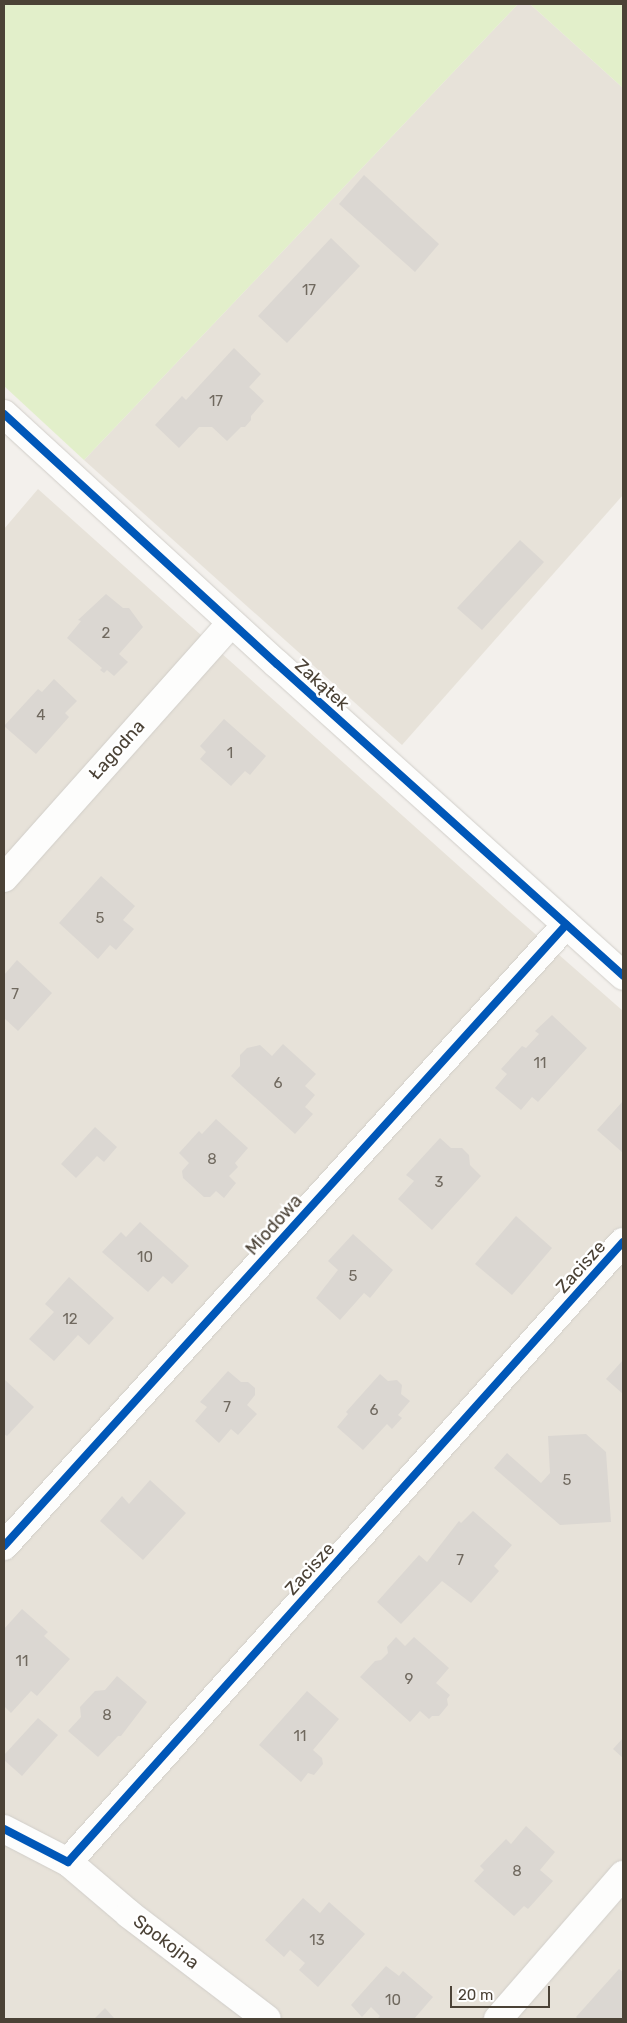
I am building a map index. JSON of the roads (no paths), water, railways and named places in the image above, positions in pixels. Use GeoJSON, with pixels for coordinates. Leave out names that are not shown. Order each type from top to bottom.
{"type":"FeatureCollection","features":[{"type":"Feature","properties":{"kind":"street","name":"Zakątek"},"geometry":{"type":"LineString","coordinates":[[4,414],[231,623],[623,976]]}},
{"type":"Feature","properties":{"kind":"street","name":"Łagodna"},"geometry":{"type":"LineString","coordinates":[[4,878],[231,623]]}},
{"type":"Feature","properties":{"kind":"street","name":"Miodowa"},"geometry":{"type":"LineString","coordinates":[[4,1546],[566,925]]}},
{"type":"Feature","properties":{"kind":"street","name":"Zacisze"},"geometry":{"type":"LineString","coordinates":[[68,1862],[623,1242]]}},
{"type":"Feature","properties":{"kind":"street"},"geometry":{"type":"LineString","coordinates":[[4,1829],[68,1862]]}},
{"type":"Feature","properties":{"kind":"street","name":"Spokojna"},"geometry":{"type":"LineString","coordinates":[[68,1862],[130,1914],[267,2019]]}},
{"type":"Feature","properties":{"kind":"street"},"geometry":{"type":"LineString","coordinates":[[498,2019],[623,1875]]}}]}
